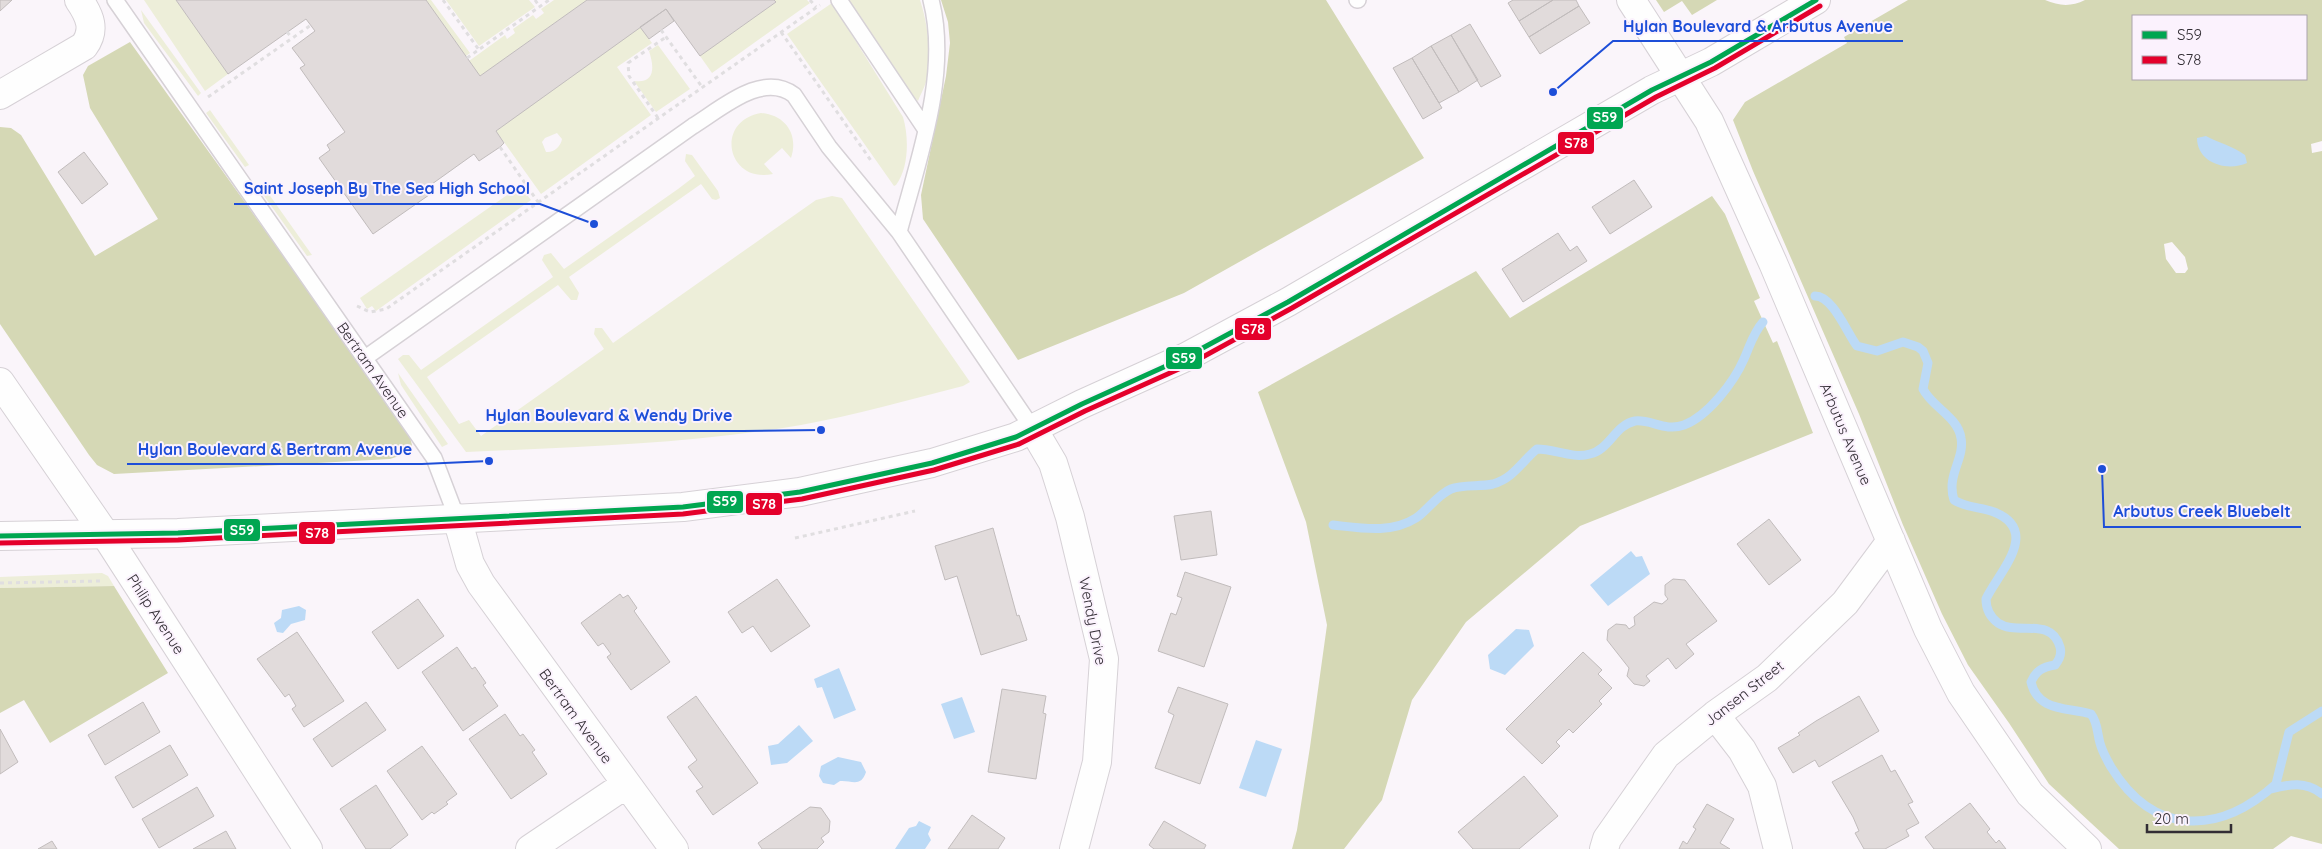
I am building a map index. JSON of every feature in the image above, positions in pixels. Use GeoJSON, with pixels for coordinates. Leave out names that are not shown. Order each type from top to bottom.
{"type":"FeatureCollection","features":[{"type":"Feature","properties":{"kind":"street"},"geometry":{"type":"LineString","coordinates":[[0,95],[84,46],[91,31],[88,14],[79,0]]}},
{"type":"Feature","properties":{"kind":"street","name":"Arbutus Avenue"},"geometry":{"type":"LineString","coordinates":[[1631,0],[1709,122],[1773,263],[1928,629],[1961,693],[2030,794],[2087,849]]}},
{"type":"Feature","properties":{"kind":"street"},"geometry":{"type":"LineString","coordinates":[[0,536],[105,534],[683,508],[769,497],[862,480],[932,463],[995,444],[1186,357],[1288,302],[1644,95],[1711,62],[1816,0]]}},
{"type":"Feature","properties":{"kind":"street","name":"Philip Avenue"},"geometry":{"type":"LineString","coordinates":[[0,382],[105,534],[308,849]]}},
{"type":"Feature","properties":{"kind":"street","name":"Wendy Drive"},"geometry":{"type":"LineString","coordinates":[[1033,428],[1053,464],[1068,508],[1104,659],[1097,762],[1074,849]]}},
{"type":"Feature","properties":{"kind":"street","name":"Bertram Avenue"},"geometry":{"type":"LineString","coordinates":[[457,518],[475,575],[625,785],[674,849]]}},
{"type":"Feature","properties":{"kind":"street","name":"Jansen Street"},"geometry":{"type":"LineString","coordinates":[[1604,849],[1607,839],[1666,755],[1715,715],[1767,678],[1845,603],[1891,541]]}},
{"type":"Feature","properties":{"kind":"street"},"geometry":{"type":"LineString","coordinates":[[1715,715],[1742,750],[1762,786],[1778,849]]}},
{"type":"Feature","properties":{"kind":"street"},"geometry":{"type":"LineString","coordinates":[[530,849],[625,785]]}},
{"type":"Feature","properties":{"kind":"lane","name":"Bertram Avenue"},"geometry":{"type":"LineString","coordinates":[[115,0],[434,458],[457,518]]}},
{"type":"Feature","properties":{"kind":"lane"},"geometry":{"type":"LineString","coordinates":[[839,0],[926,130]]}},
{"type":"Feature","properties":{"kind":"lane"},"geometry":{"type":"LineString","coordinates":[[899,232],[926,130],[936,69],[935,18],[931,0]]}},
{"type":"Feature","properties":{"kind":"lane"},"geometry":{"type":"LineString","coordinates":[[364,358],[693,126],[750,91],[766,86],[788,90],[794,95],[829,147],[899,232],[1033,428]]}},
{"type":"Feature","properties":{"kind":"path"},"geometry":{"type":"LineString","coordinates":[[443,0],[479,50]]}},
{"type":"Feature","properties":{"kind":"path"},"geometry":{"type":"LineString","coordinates":[[535,0],[540,6]]}},
{"type":"Feature","properties":{"kind":"path"},"geometry":{"type":"LineString","coordinates":[[467,58],[549,0]]}},
{"type":"Feature","properties":{"kind":"path"},"geometry":{"type":"LineString","coordinates":[[810,0],[816,8]]}},
{"type":"Feature","properties":{"kind":"path"},"geometry":{"type":"LineString","coordinates":[[353,303],[363,311],[370,312],[386,309],[826,0]]}},
{"type":"Feature","properties":{"kind":"path"},"geometry":{"type":"LineString","coordinates":[[208,98],[311,25]]}},
{"type":"Feature","properties":{"kind":"path"},"geometry":{"type":"LineString","coordinates":[[661,30],[702,86]]}},
{"type":"Feature","properties":{"kind":"path"},"geometry":{"type":"LineString","coordinates":[[288,32],[292,38]]}},
{"type":"Feature","properties":{"kind":"path"},"geometry":{"type":"LineString","coordinates":[[780,32],[875,165]]}},
{"type":"Feature","properties":{"kind":"path"},"geometry":{"type":"LineString","coordinates":[[300,34],[304,39]]}},
{"type":"Feature","properties":{"kind":"path"},"geometry":{"type":"LineString","coordinates":[[658,118],[628,76],[628,63],[666,37]]}},
{"type":"Feature","properties":{"kind":"path"},"geometry":{"type":"LineString","coordinates":[[204,92],[213,105]]}},
{"type":"Feature","properties":{"kind":"path"},"geometry":{"type":"LineString","coordinates":[[500,146],[538,202]]}},
{"type":"Feature","properties":{"kind":"path"},"geometry":{"type":"LineString","coordinates":[[795,538],[915,511]]}},
{"type":"Feature","properties":{"kind":"path"},"geometry":{"type":"LineString","coordinates":[[0,583],[110,581]]}},
{"type":"Feature","properties":{"kind":"green space"},"geometry":{"type":"Polygon","coordinates":[[[144,0],[176,0],[228,74],[205,91],[144,0]]]}},
{"type":"Feature","properties":{"kind":"green space"},"geometry":{"type":"Polygon","coordinates":[[[426,0],[431,0],[470,53],[466,56],[426,0]]]}},
{"type":"Feature","properties":{"kind":"green space"},"geometry":{"type":"Polygon","coordinates":[[[446,0],[529,0],[535,7],[479,46],[446,0]]]}},
{"type":"Feature","properties":{"kind":"green space"},"geometry":{"type":"Polygon","coordinates":[[[554,0],[587,0],[480,76],[469,61],[505,35],[507,39],[515,33],[513,29],[533,15],[536,19],[544,13],[541,9],[554,0]]]}},
{"type":"Feature","properties":{"kind":"green space"},"geometry":{"type":"Polygon","coordinates":[[[774,0],[807,0],[810,3],[712,73],[700,56],[776,2],[774,0]]]}},
{"type":"Feature","properties":{"kind":"green space"},"geometry":{"type":"Polygon","coordinates":[[[845,0],[920,0],[927,30],[929,62],[926,82],[918,101],[910,94],[845,0]]]}},
{"type":"Feature","properties":{"kind":"green space"},"geometry":{"type":"Polygon","coordinates":[[[941,0],[1326,0],[1424,158],[1184,293],[1018,360],[923,219],[921,195],[946,76],[950,43],[948,22],[941,0]]]}},
{"type":"Feature","properties":{"kind":"green space"},"geometry":{"type":"Polygon","coordinates":[[[1656,0],[1717,0],[1692,15],[1682,1],[1664,12],[1656,0]]]}},
{"type":"Feature","properties":{"kind":"green space"},"geometry":{"type":"Polygon","coordinates":[[[1908,0],[2045,0],[2065,5],[2085,0],[2322,0],[2322,141],[2311,144],[2312,153],[2322,151],[2322,844],[2291,836],[2273,849],[2119,849],[2049,784],[1968,665],[1942,614],[1903,525],[1859,414],[1753,171],[1733,120],[1745,102],[1847,43],[1844,37],[1908,0]],[[2172,242],[2164,244],[2166,259],[2176,273],[2185,273],[2188,269],[2185,257],[2172,242]]]}},
{"type":"Feature","properties":{"kind":"green space"},"geometry":{"type":"Polygon","coordinates":[[[832,3],[903,117],[907,143],[906,161],[900,178],[894,186],[787,34],[832,3]]]}},
{"type":"Feature","properties":{"kind":"green space"},"geometry":{"type":"Polygon","coordinates":[[[141,10],[201,93],[198,96],[144,23],[141,10]]]}},
{"type":"Feature","properties":{"kind":"green space"},"geometry":{"type":"Polygon","coordinates":[[[640,27],[652,43],[617,67],[651,115],[541,194],[496,131],[640,27]],[[557,133],[545,138],[542,142],[546,152],[557,148],[562,139],[557,133]]]}},
{"type":"Feature","properties":{"kind":"green space"},"geometry":{"type":"Polygon","coordinates":[[[130,42],[408,430],[412,445],[411,452],[390,459],[114,474],[97,465],[89,455],[0,324],[0,127],[11,128],[21,135],[95,256],[158,219],[90,108],[83,75],[88,66],[130,42]]]}},
{"type":"Feature","properties":{"kind":"green space"},"geometry":{"type":"Polygon","coordinates":[[[658,45],[690,89],[656,112],[634,81],[646,80],[650,77],[652,62],[649,51],[658,45]]]}},
{"type":"Feature","properties":{"kind":"green space"},"geometry":{"type":"Polygon","coordinates":[[[210,110],[249,165],[245,167],[206,113],[210,110]]]}},
{"type":"Feature","properties":{"kind":"green space"},"geometry":{"type":"Polygon","coordinates":[[[761,113],[770,115],[783,122],[788,127],[793,141],[791,158],[782,148],[764,164],[773,174],[757,175],[745,170],[737,161],[732,150],[732,138],[737,127],[746,118],[761,113]]]}},
{"type":"Feature","properties":{"kind":"green space"},"geometry":{"type":"Polygon","coordinates":[[[686,154],[692,155],[718,191],[720,198],[712,199],[701,184],[569,277],[579,293],[577,300],[571,300],[558,285],[427,377],[459,424],[469,420],[481,436],[604,349],[594,334],[595,328],[602,328],[613,343],[816,200],[832,196],[842,198],[970,382],[963,386],[862,412],[801,425],[718,437],[634,444],[466,452],[398,359],[403,355],[409,355],[421,370],[553,277],[542,260],[544,255],[551,253],[564,269],[678,189],[695,176],[685,161],[686,154]]]}},
{"type":"Feature","properties":{"kind":"green space"},"geometry":{"type":"Polygon","coordinates":[[[261,183],[312,255],[307,256],[257,186],[261,183]]]}},
{"type":"Feature","properties":{"kind":"green space"},"geometry":{"type":"Polygon","coordinates":[[[520,186],[531,200],[376,311],[372,306],[367,309],[360,298],[520,186]]]}},
{"type":"Feature","properties":{"kind":"green space"},"geometry":{"type":"Polygon","coordinates":[[[1712,196],[1725,214],[1760,298],[1754,301],[1773,343],[1777,341],[1813,433],[1580,526],[1466,622],[1412,700],[1382,800],[1344,849],[1292,849],[1297,830],[1310,747],[1327,625],[1306,522],[1258,392],[1476,271],[1510,318],[1712,196]]]}},
{"type":"Feature","properties":{"kind":"green space"},"geometry":{"type":"Polygon","coordinates":[[[398,373],[448,444],[442,447],[401,385],[398,373]]]}},
{"type":"Feature","properties":{"kind":"green space"},"geometry":{"type":"Polygon","coordinates":[[[102,573],[108,576],[114,586],[0,588],[0,577],[102,573]]]}},
{"type":"Feature","properties":{"kind":"green space"},"geometry":{"type":"Polygon","coordinates":[[[114,586],[168,673],[50,743],[24,700],[0,713],[0,588],[114,586]]]}},
{"type":"Feature","properties":{"kind":"water"},"geometry":{"type":"Polygon","coordinates":[[[2206,136],[2245,155],[2247,163],[2239,166],[2222,166],[2214,163],[2202,154],[2198,147],[2197,138],[2206,136]]]}},
{"type":"Feature","properties":{"kind":"water"},"geometry":{"type":"Polygon","coordinates":[[[1631,551],[1636,557],[1642,556],[1650,574],[1608,606],[1590,585],[1631,551]]]}},
{"type":"Feature","properties":{"kind":"water"},"geometry":{"type":"Polygon","coordinates":[[[299,606],[306,610],[305,620],[291,624],[283,633],[277,632],[274,623],[281,618],[282,610],[299,606]]]}},
{"type":"Feature","properties":{"kind":"water"},"geometry":{"type":"Polygon","coordinates":[[[1516,629],[1529,630],[1534,646],[1505,675],[1490,669],[1488,655],[1516,629]]]}},
{"type":"Feature","properties":{"kind":"water"},"geometry":{"type":"Polygon","coordinates":[[[839,668],[856,710],[834,719],[822,687],[817,688],[814,679],[839,668]]]}},
{"type":"Feature","properties":{"kind":"water"},"geometry":{"type":"Polygon","coordinates":[[[962,697],[975,732],[954,739],[941,704],[962,697]]]}},
{"type":"Feature","properties":{"kind":"water"},"geometry":{"type":"Polygon","coordinates":[[[799,725],[813,741],[787,763],[771,765],[768,746],[778,744],[799,725]]]}},
{"type":"Feature","properties":{"kind":"water"},"geometry":{"type":"Polygon","coordinates":[[[1256,740],[1282,749],[1266,797],[1239,788],[1256,740]]]}},
{"type":"Feature","properties":{"kind":"water"},"geometry":{"type":"Polygon","coordinates":[[[838,757],[861,762],[866,772],[864,777],[858,782],[840,781],[834,785],[823,783],[819,776],[821,766],[838,757]]]}},
{"type":"Feature","properties":{"kind":"water"},"geometry":{"type":"Polygon","coordinates":[[[919,821],[931,827],[928,834],[931,840],[925,849],[895,849],[909,828],[916,826],[919,821]]]}},
{"type":"Feature","properties":{"kind":"building"},"geometry":{"type":"Polygon","coordinates":[[[0,0],[12,0],[0,11],[0,0]]]}},
{"type":"Feature","properties":{"kind":"building"},"geometry":{"type":"Polygon","coordinates":[[[176,0],[426,0],[480,76],[587,0],[774,0],[776,2],[700,56],[666,9],[496,131],[504,143],[500,147],[479,161],[474,154],[425,189],[429,195],[373,234],[319,158],[330,150],[327,145],[345,132],[300,68],[305,65],[292,48],[315,31],[306,19],[228,74],[176,0]]]}},
{"type":"Feature","properties":{"kind":"building"},"geometry":{"type":"Polygon","coordinates":[[[1513,0],[1553,0],[1519,21],[1508,3],[1513,0]]]}},
{"type":"Feature","properties":{"kind":"building"},"geometry":{"type":"Polygon","coordinates":[[[1553,0],[1576,0],[1579,6],[1529,37],[1519,21],[1553,0]]]}},
{"type":"Feature","properties":{"kind":"building"},"geometry":{"type":"Polygon","coordinates":[[[1579,6],[1590,23],[1540,54],[1529,37],[1579,6]]]}},
{"type":"Feature","properties":{"kind":"building"},"geometry":{"type":"Polygon","coordinates":[[[666,9],[674,21],[649,39],[640,27],[666,9]]]}},
{"type":"Feature","properties":{"kind":"building"},"geometry":{"type":"Polygon","coordinates":[[[1470,24],[1501,76],[1481,87],[1451,35],[1470,24]]]}},
{"type":"Feature","properties":{"kind":"building"},"geometry":{"type":"Polygon","coordinates":[[[1451,35],[1478,80],[1459,92],[1431,46],[1451,35]]]}},
{"type":"Feature","properties":{"kind":"building"},"geometry":{"type":"Polygon","coordinates":[[[1431,46],[1459,92],[1439,103],[1412,58],[1431,46]]]}},
{"type":"Feature","properties":{"kind":"building"},"geometry":{"type":"Polygon","coordinates":[[[1412,58],[1442,108],[1423,119],[1393,68],[1412,58]]]}},
{"type":"Feature","properties":{"kind":"building"},"geometry":{"type":"Polygon","coordinates":[[[84,152],[108,184],[82,204],[58,172],[84,152]]]}},
{"type":"Feature","properties":{"kind":"building"},"geometry":{"type":"Polygon","coordinates":[[[1634,180],[1652,207],[1610,234],[1592,207],[1634,180]]]}},
{"type":"Feature","properties":{"kind":"building"},"geometry":{"type":"Polygon","coordinates":[[[1558,233],[1570,251],[1577,246],[1587,261],[1523,302],[1502,269],[1558,233]]]}},
{"type":"Feature","properties":{"kind":"building"},"geometry":{"type":"Polygon","coordinates":[[[1211,511],[1217,555],[1181,560],[1174,516],[1211,511]]]}},
{"type":"Feature","properties":{"kind":"building"},"geometry":{"type":"Polygon","coordinates":[[[1769,519],[1801,560],[1769,585],[1737,544],[1769,519]]]}},
{"type":"Feature","properties":{"kind":"building"},"geometry":{"type":"Polygon","coordinates":[[[993,528],[1017,616],[1019,615],[1027,640],[981,655],[957,576],[945,580],[935,546],[993,528]]]}},
{"type":"Feature","properties":{"kind":"building"},"geometry":{"type":"Polygon","coordinates":[[[1185,572],[1231,587],[1204,667],[1158,651],[1171,613],[1176,615],[1182,598],[1177,596],[1185,572]]]}},
{"type":"Feature","properties":{"kind":"building"},"geometry":{"type":"Polygon","coordinates":[[[777,579],[810,626],[771,652],[753,626],[742,633],[728,612],[777,579]]]}},
{"type":"Feature","properties":{"kind":"building"},"geometry":{"type":"Polygon","coordinates":[[[1673,579],[1685,580],[1717,621],[1686,644],[1694,654],[1676,669],[1668,658],[1646,676],[1650,681],[1644,686],[1634,684],[1627,676],[1629,668],[1607,640],[1608,630],[1616,624],[1626,625],[1629,629],[1635,625],[1634,617],[1654,602],[1662,604],[1668,599],[1665,595],[1665,585],[1673,579]]]}},
{"type":"Feature","properties":{"kind":"building"},"geometry":{"type":"Polygon","coordinates":[[[620,594],[623,598],[628,595],[637,608],[634,611],[670,662],[631,690],[607,657],[611,654],[603,643],[598,646],[581,623],[620,594]]]}},
{"type":"Feature","properties":{"kind":"building"},"geometry":{"type":"Polygon","coordinates":[[[418,599],[444,636],[398,669],[372,632],[418,599]]]}},
{"type":"Feature","properties":{"kind":"building"},"geometry":{"type":"Polygon","coordinates":[[[297,632],[344,701],[304,727],[292,709],[296,706],[289,694],[285,697],[257,659],[297,632]]]}},
{"type":"Feature","properties":{"kind":"building"},"geometry":{"type":"Polygon","coordinates":[[[457,647],[472,669],[475,667],[486,683],[483,685],[498,706],[463,731],[422,672],[457,647]]]}},
{"type":"Feature","properties":{"kind":"building"},"geometry":{"type":"Polygon","coordinates":[[[1583,652],[1602,670],[1598,674],[1612,688],[1599,701],[1602,704],[1573,733],[1569,729],[1556,742],[1560,746],[1542,764],[1506,729],[1583,652]]]}},
{"type":"Feature","properties":{"kind":"building"},"geometry":{"type":"Polygon","coordinates":[[[1178,687],[1228,704],[1200,784],[1155,768],[1174,715],[1168,712],[1178,687]]]}},
{"type":"Feature","properties":{"kind":"building"},"geometry":{"type":"Polygon","coordinates":[[[1002,689],[1046,696],[1043,713],[1046,714],[1036,779],[988,772],[1002,689]]]}},
{"type":"Feature","properties":{"kind":"building"},"geometry":{"type":"Polygon","coordinates":[[[696,696],[758,783],[713,815],[696,791],[703,787],[688,767],[697,760],[667,717],[696,696]]]}},
{"type":"Feature","properties":{"kind":"building"},"geometry":{"type":"Polygon","coordinates":[[[1859,696],[1879,731],[1819,767],[1815,760],[1793,773],[1778,748],[1800,735],[1798,733],[1816,721],[1859,696]]]}},
{"type":"Feature","properties":{"kind":"building"},"geometry":{"type":"Polygon","coordinates":[[[143,702],[160,732],[105,765],[88,735],[143,702]]]}},
{"type":"Feature","properties":{"kind":"building"},"geometry":{"type":"Polygon","coordinates":[[[366,702],[386,730],[332,767],[313,739],[366,702]]]}},
{"type":"Feature","properties":{"kind":"building"},"geometry":{"type":"Polygon","coordinates":[[[505,714],[520,736],[523,734],[535,750],[532,752],[547,774],[511,799],[469,739],[505,714]]]}},
{"type":"Feature","properties":{"kind":"building"},"geometry":{"type":"Polygon","coordinates":[[[0,729],[18,762],[0,774],[0,729]]]}},
{"type":"Feature","properties":{"kind":"building"},"geometry":{"type":"Polygon","coordinates":[[[170,745],[188,775],[133,808],[115,777],[170,745]]]}},
{"type":"Feature","properties":{"kind":"building"},"geometry":{"type":"Polygon","coordinates":[[[422,746],[457,794],[446,802],[448,804],[434,814],[432,812],[422,820],[387,771],[422,746]]]}},
{"type":"Feature","properties":{"kind":"building"},"geometry":{"type":"Polygon","coordinates":[[[1882,755],[1891,772],[1895,770],[1913,802],[1908,804],[1919,823],[1906,830],[1909,836],[1885,849],[1864,849],[1855,833],[1859,831],[1853,817],[1832,782],[1882,755]]]}},
{"type":"Feature","properties":{"kind":"building"},"geometry":{"type":"Polygon","coordinates":[[[1524,776],[1558,816],[1519,849],[1473,849],[1458,832],[1524,776]]]}},
{"type":"Feature","properties":{"kind":"building"},"geometry":{"type":"Polygon","coordinates":[[[376,785],[408,835],[390,849],[366,849],[340,809],[376,785]]]}},
{"type":"Feature","properties":{"kind":"building"},"geometry":{"type":"Polygon","coordinates":[[[197,787],[214,816],[159,848],[142,819],[197,787]]]}},
{"type":"Feature","properties":{"kind":"building"},"geometry":{"type":"Polygon","coordinates":[[[1970,803],[1990,829],[1987,832],[1996,843],[1999,840],[2006,849],[1934,849],[1925,837],[1970,803]]]}},
{"type":"Feature","properties":{"kind":"building"},"geometry":{"type":"Polygon","coordinates":[[[1707,804],[1734,819],[1720,843],[1730,849],[1679,849],[1683,841],[1687,844],[1696,829],[1693,827],[1707,804]]]}},
{"type":"Feature","properties":{"kind":"building"},"geometry":{"type":"Polygon","coordinates":[[[810,807],[821,808],[830,821],[829,832],[821,838],[824,842],[817,849],[762,849],[758,843],[810,807]]]}},
{"type":"Feature","properties":{"kind":"building"},"geometry":{"type":"Polygon","coordinates":[[[972,815],[1005,838],[998,849],[948,849],[972,815]]]}},
{"type":"Feature","properties":{"kind":"building"},"geometry":{"type":"Polygon","coordinates":[[[1164,821],[1206,845],[1204,849],[1154,849],[1149,845],[1164,821]]]}},
{"type":"Feature","properties":{"kind":"building"},"geometry":{"type":"Polygon","coordinates":[[[226,831],[236,849],[193,849],[226,831]]]}},
{"type":"Feature","properties":{"kind":"building"},"geometry":{"type":"Polygon","coordinates":[[[52,841],[57,849],[38,849],[52,841]]]}},
{"type":"Feature","properties":{"kind":"waterway"},"geometry":{"type":"LineString","coordinates":[[1815,296],[1822,298],[1834,308],[1857,346],[1877,351],[1903,342],[1918,347],[1923,351],[1928,363],[1923,389],[1955,424],[1961,438],[1962,446],[1952,483],[1954,500],[1963,505],[1994,512],[2008,520],[2015,530],[2016,541],[2012,553],[1986,599],[1989,612],[1998,623],[2014,628],[2041,629],[2049,632],[2056,638],[2061,654],[2055,665],[2043,668],[2037,672],[2031,682],[2035,692],[2040,699],[2055,707],[2091,714],[2096,724],[2102,749],[2111,767],[2128,790],[2147,806],[2167,817],[2188,821],[2210,819],[2232,813],[2254,801],[2276,784],[2289,732],[2322,711]]}},
{"type":"Feature","properties":{"kind":"waterway"},"geometry":{"type":"LineString","coordinates":[[1333,525],[1376,529],[1396,526],[1416,518],[1441,495],[1451,489],[1488,485],[1507,478],[1537,449],[1570,455],[1590,454],[1603,447],[1628,423],[1641,421],[1677,427],[1693,421],[1711,406],[1727,388],[1740,368],[1754,335],[1763,322]]}},
{"type":"Feature","properties":{"kind":"waterway"},"geometry":{"type":"LineString","coordinates":[[2271,789],[2304,785],[2322,794]]}},
{"type":"Feature","properties":{"kind":"transit line","name":"S59"},"geometry":{"type":"LineString","coordinates":[[0,536],[178,533],[683,507],[800,492],[932,463],[1016,437],[1082,404],[1186,357],[1288,302],[1652,90],[1711,62],[1816,0]]}},
{"type":"Feature","properties":{"kind":"transit line","name":"S78"},"geometry":{"type":"LineString","coordinates":[[0,543],[178,540],[683,514],[802,499],[934,470],[1019,444],[1085,411],[1190,364],[1292,308],[1656,97],[1715,68],[1820,6]]}},
{"type":"Feature","properties":{"kind":"place","name":"Hylan Boulevard & Arbutus Avenue"},"geometry":{"type":"Point","coordinates":[1553,92]}},
{"type":"Feature","properties":{"kind":"place","name":"Saint Joseph By The Sea High School"},"geometry":{"type":"Point","coordinates":[594,224]}},
{"type":"Feature","properties":{"kind":"place","name":"Hylan Boulevard & Wendy Drive"},"geometry":{"type":"Point","coordinates":[821,430]}},
{"type":"Feature","properties":{"kind":"place","name":"Hylan Boulevard & Bertram Avenue"},"geometry":{"type":"Point","coordinates":[489,461]}},
{"type":"Feature","properties":{"kind":"place","name":"Arbutus Creek Bluebelt"},"geometry":{"type":"Point","coordinates":[2102,469]}}]}
